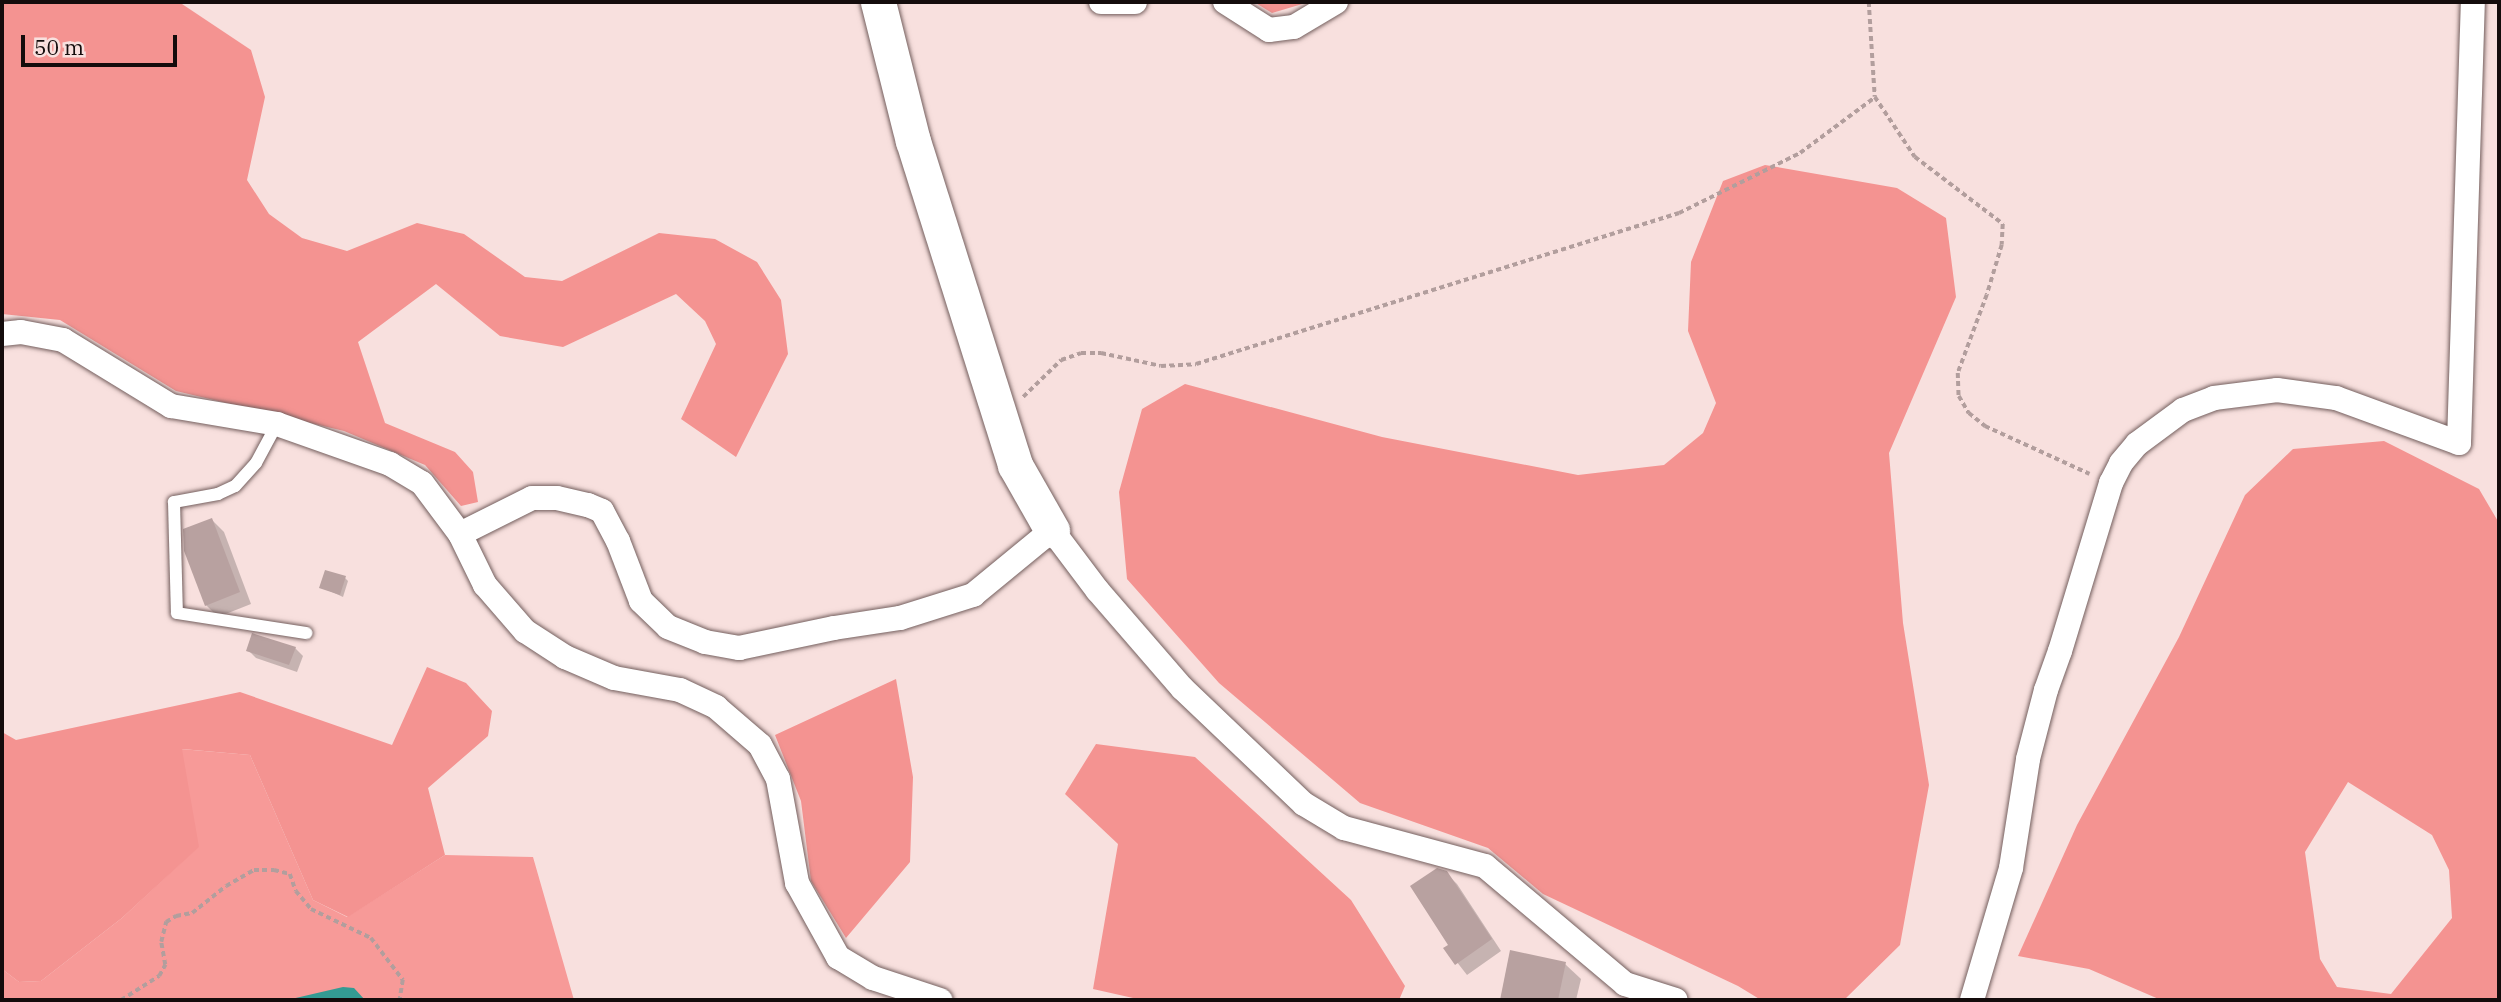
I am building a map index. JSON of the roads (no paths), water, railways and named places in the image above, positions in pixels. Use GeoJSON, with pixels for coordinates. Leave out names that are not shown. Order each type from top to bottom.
{"type":"FeatureCollection","features":[{"type":"Feature","properties":{"kind":"street"},"geometry":{"type":"LineString","coordinates":[[878,2],[913,141],[1015,466],[1052,530],[1098,591],[1182,688],[1304,804],[1344,828],[1485,866],[1625,984],[1676,1000]]}},
{"type":"Feature","properties":{"kind":"street"},"geometry":{"type":"LineString","coordinates":[[1101,2],[1135,2]]}},
{"type":"Feature","properties":{"kind":"street"},"geometry":{"type":"LineString","coordinates":[[1225,2],[1269,30],[1294,27],[1336,2]]}},
{"type":"Feature","properties":{"kind":"street"},"geometry":{"type":"LineString","coordinates":[[1972,1000],[2011,868],[2028,759],[2046,690],[2111,484],[2122,463],[2137,444],[2183,410],[2214,398],[2243,392],[2277,390],[2336,398],[2459,443],[2473,2]]}},
{"type":"Feature","properties":{"kind":"street"},"geometry":{"type":"LineString","coordinates":[[2,334],[21,331],[63,340],[171,406],[277,424],[390,464],[422,483],[460,534],[485,585],[525,631],[565,657],[614,678],[680,691],[716,707],[760,745],[778,779],[797,883],[838,957],[873,978],[940,1000]]}},
{"type":"Feature","properties":{"kind":"street"},"geometry":{"type":"LineString","coordinates":[[460,534],[532,498],[557,498],[588,505],[602,511],[618,541],[641,601],[668,627],[705,642],[739,649],[834,628],[900,618],[973,595],[1052,530]]}},
{"type":"Feature","properties":{"kind":"lane"},"geometry":{"type":"LineString","coordinates":[[277,424],[256,463],[235,486],[218,494],[174,502],[177,613],[306,634]]}},
{"type":"Feature","properties":{"kind":"water"},"geometry":{"type":"Polygon","coordinates":[[[343,987],[354,988],[365,1000],[287,1000],[343,987]]]}}]}
